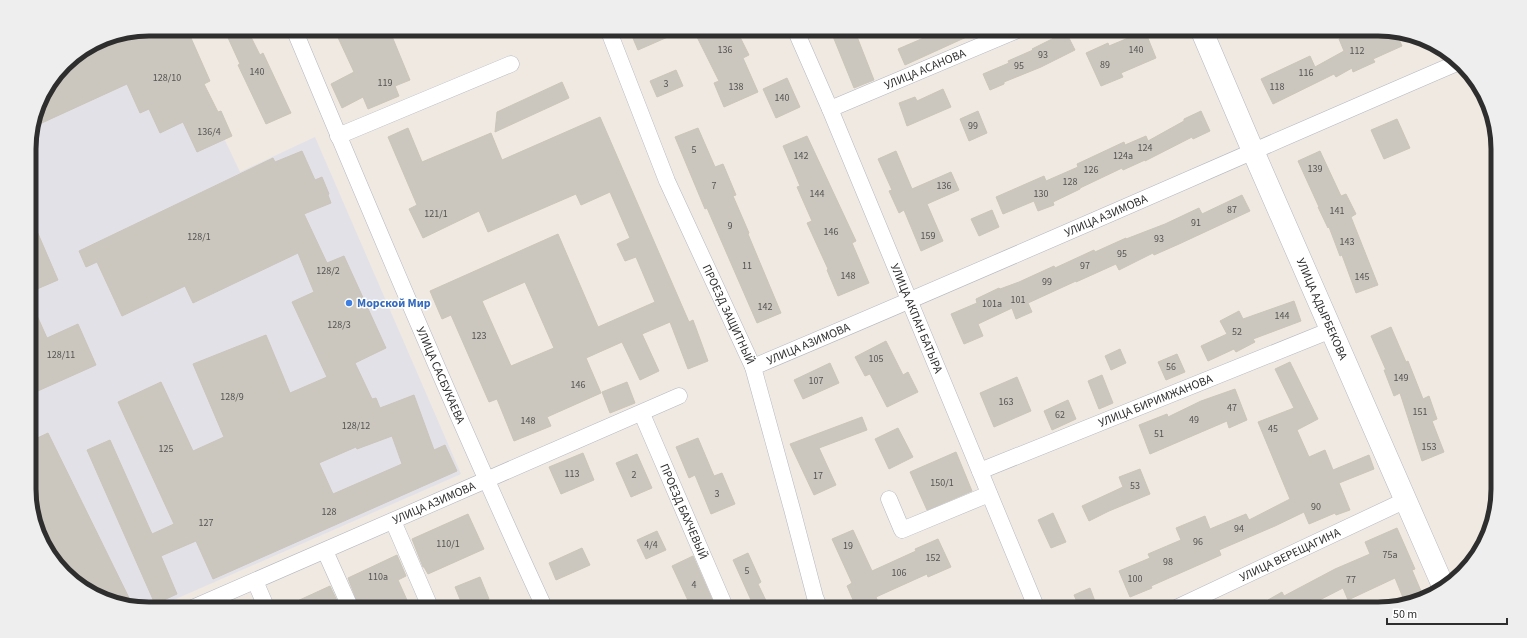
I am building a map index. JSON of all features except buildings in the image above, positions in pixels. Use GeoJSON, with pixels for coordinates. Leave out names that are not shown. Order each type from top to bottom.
{"type":"FeatureCollection","features":[{"type":"Feature","properties":{"kind":"main road","name":"УЛИЦА АДЫРБЕКОВА"},"geometry":{"type":"LineString","coordinates":[[1205,36],[1253,151],[1442,582]]}},
{"type":"Feature","properties":{"kind":"street","name":"УЛИЦА САСБУКАЕВА"},"geometry":{"type":"LineString","coordinates":[[297,36],[395,272],[486,481],[542,602]]}},
{"type":"Feature","properties":{"kind":"street","name":"ПРОЕЗД ЗАЩИТНЫЙ"},"geometry":{"type":"LineString","coordinates":[[611,36],[668,181],[753,368],[817,602]]}},
{"type":"Feature","properties":{"kind":"street","name":"УЛИЦА АКПАН БАТЫРА"},"geometry":{"type":"LineString","coordinates":[[798,36],[1034,602]]}},
{"type":"Feature","properties":{"kind":"street","name":"УЛИЦА АСАНОВА"},"geometry":{"type":"LineString","coordinates":[[830,110],[1004,36]]}},
{"type":"Feature","properties":{"kind":"street"},"geometry":{"type":"LineString","coordinates":[[338,136],[511,64]]}},
{"type":"Feature","properties":{"kind":"street","name":"УЛИЦА АЗИМОВА"},"geometry":{"type":"LineString","coordinates":[[753,368],[910,302],[1253,151],[1453,65]]}},
{"type":"Feature","properties":{"kind":"street","name":"УЛИЦА БИРИМЖАНОВА"},"geometry":{"type":"LineString","coordinates":[[980,471],[1331,330]]}},
{"type":"Feature","properties":{"kind":"street","name":"УЛИЦА АЗИМОВА"},"geometry":{"type":"LineString","coordinates":[[207,602],[642,414],[679,396]]}},
{"type":"Feature","properties":{"kind":"street","name":"ПРОЕЗД БАХЧЕВЫЙ"},"geometry":{"type":"LineString","coordinates":[[642,414],[723,602]]}},
{"type":"Feature","properties":{"kind":"street"},"geometry":{"type":"LineString","coordinates":[[889,499],[902,530],[989,494]]}},
{"type":"Feature","properties":{"kind":"street","name":"УЛИЦА ВЕРЕЩАГИНА"},"geometry":{"type":"LineString","coordinates":[[1189,602],[1406,500]]}},
{"type":"Feature","properties":{"kind":"street"},"geometry":{"type":"LineString","coordinates":[[393,521],[428,602]]}},
{"type":"Feature","properties":{"kind":"street"},"geometry":{"type":"LineString","coordinates":[[325,551],[348,602]]}},
{"type":"Feature","properties":{"kind":"street"},"geometry":{"type":"LineString","coordinates":[[255,581],[264,602]]}},
{"type":"Feature","properties":{"kind":"shaded area"},"geometry":{"type":"Polygon","coordinates":[[[175,36],[240,172],[315,137],[461,474],[169,602],[142,602],[113,596],[86,583],[64,563],[55,552],[42,525],[38,511],[36,489],[36,142],[40,120],[45,106],[55,86],[69,69],[93,51],[120,40],[134,37],[175,36]]]}},
{"type":"Feature","properties":{"kind":"place","name":"Морской Мир"},"geometry":{"type":"Point","coordinates":[349,303]}}]}
